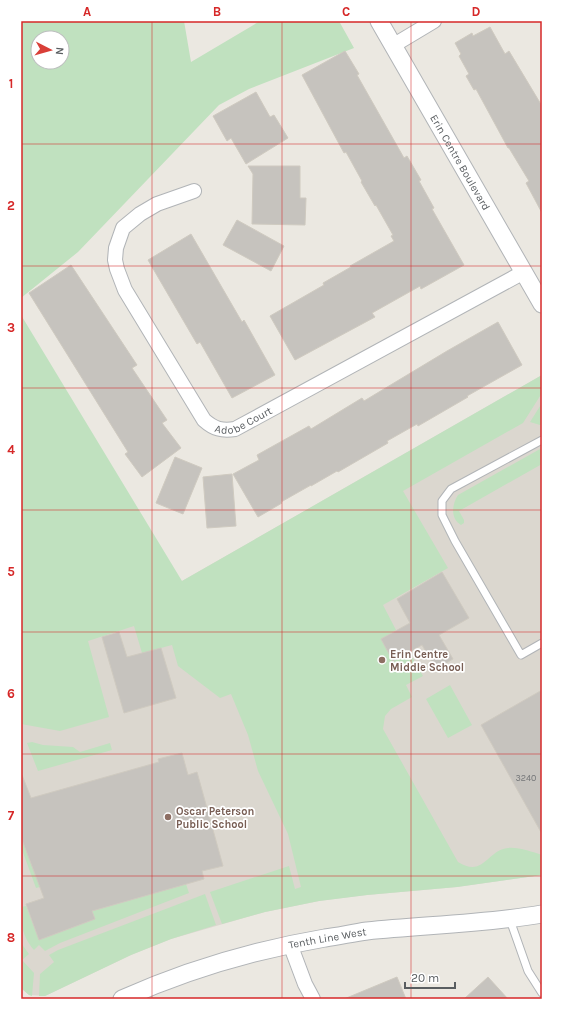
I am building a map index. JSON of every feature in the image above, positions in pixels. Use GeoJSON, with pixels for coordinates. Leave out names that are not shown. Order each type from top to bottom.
{"type":"FeatureCollection","features":[{"type":"Feature","properties":{"kind":"street","name":"Erin Centre Boulevard"},"geometry":{"type":"LineString","coordinates":[[379,21],[542,304]]}},
{"type":"Feature","properties":{"kind":"street"},"geometry":{"type":"LineString","coordinates":[[394,45],[434,21]]}},
{"type":"Feature","properties":{"kind":"street","name":"Adobe Court"},"geometry":{"type":"LineString","coordinates":[[194,192],[157,204],[140,214],[123,228],[116,248],[115,260],[125,290],[204,420],[210,426],[218,429],[235,429],[524,272]]}},
{"type":"Feature","properties":{"kind":"street","name":"Tenth Line West"},"geometry":{"type":"LineString","coordinates":[[122,999],[154,985],[210,965],[290,944],[365,931],[510,920],[542,914]]}},
{"type":"Feature","properties":{"kind":"street"},"geometry":{"type":"LineString","coordinates":[[290,944],[305,984],[313,999]]}},
{"type":"Feature","properties":{"kind":"lane"},"geometry":{"type":"LineString","coordinates":[[542,440],[451,489],[442,501],[442,515],[454,540],[520,656],[542,643]]}},
{"type":"Feature","properties":{"kind":"lane"},"geometry":{"type":"LineString","coordinates":[[510,920],[528,971],[542,992]]}},
{"type":"Feature","properties":{"kind":"shaded area"},"geometry":{"type":"Polygon","coordinates":[[[542,375],[542,875],[457,887],[319,901],[265,912],[171,939],[131,955],[45,996],[29,995],[21,988],[21,594],[182,581],[542,375]]]}},
{"type":"Feature","properties":{"kind":"green space"},"geometry":{"type":"Polygon","coordinates":[[[21,21],[184,21],[191,62],[260,21],[339,21],[354,48],[249,89],[219,105],[78,252],[21,298],[21,21]]]}},
{"type":"Feature","properties":{"kind":"green space"},"geometry":{"type":"Polygon","coordinates":[[[21,315],[182,581],[542,375],[542,393],[523,423],[403,491],[448,568],[383,605],[396,630],[381,639],[393,661],[409,652],[423,676],[406,685],[412,697],[391,709],[385,716],[383,729],[458,862],[474,867],[485,862],[501,850],[517,848],[542,855],[542,875],[457,887],[319,901],[265,912],[222,924],[210,892],[289,866],[295,889],[301,887],[288,834],[258,771],[248,735],[231,694],[220,698],[178,666],[172,645],[142,653],[134,626],[88,641],[109,717],[60,731],[21,724],[21,315]]]}},
{"type":"Feature","properties":{"kind":"green space"},"geometry":{"type":"Polygon","coordinates":[[[542,403],[542,424],[540,425],[530,422],[542,403]]]}},
{"type":"Feature","properties":{"kind":"green space"},"geometry":{"type":"Polygon","coordinates":[[[540,449],[542,450],[542,464],[459,511],[464,523],[461,525],[457,522],[453,507],[458,495],[540,449]]]}},
{"type":"Feature","properties":{"kind":"green space"},"geometry":{"type":"Polygon","coordinates":[[[450,685],[472,725],[448,738],[426,699],[450,685]]]}},
{"type":"Feature","properties":{"kind":"green space"},"geometry":{"type":"Polygon","coordinates":[[[32,742],[43,745],[73,747],[80,752],[110,743],[112,750],[38,771],[27,743],[32,742]]]}},
{"type":"Feature","properties":{"kind":"green space"},"geometry":{"type":"Polygon","coordinates":[[[21,837],[40,887],[36,888],[21,847],[21,837]]]}},
{"type":"Feature","properties":{"kind":"green space"},"geometry":{"type":"Polygon","coordinates":[[[186,884],[189,893],[60,943],[45,951],[39,945],[34,950],[27,940],[23,930],[21,907],[26,906],[39,940],[95,919],[92,911],[186,884]]]}},
{"type":"Feature","properties":{"kind":"green space"},"geometry":{"type":"Polygon","coordinates":[[[205,894],[216,925],[171,939],[131,955],[45,996],[39,996],[40,974],[54,962],[49,955],[58,950],[205,894]]]}},
{"type":"Feature","properties":{"kind":"green space"},"geometry":{"type":"Polygon","coordinates":[[[21,943],[29,954],[22,960],[34,973],[32,996],[21,988],[21,943]]]}},
{"type":"Feature","properties":{"kind":"building"},"geometry":{"type":"Polygon","coordinates":[[[490,27],[505,54],[509,51],[542,106],[542,213],[526,183],[529,181],[508,148],[476,89],[474,90],[466,76],[469,74],[459,56],[461,54],[455,43],[472,33],[473,36],[490,27]]]}},
{"type":"Feature","properties":{"kind":"building"},"geometry":{"type":"Polygon","coordinates":[[[345,51],[404,158],[407,156],[421,180],[419,181],[434,208],[432,209],[464,265],[421,289],[420,286],[372,313],[375,317],[295,360],[270,316],[324,285],[323,283],[351,267],[350,266],[394,241],[391,236],[393,235],[361,182],[362,181],[346,152],[344,153],[302,75],[345,51]]]}},
{"type":"Feature","properties":{"kind":"building"},"geometry":{"type":"Polygon","coordinates":[[[256,92],[270,117],[274,115],[288,138],[246,164],[231,138],[227,141],[213,116],[256,92]]]}},
{"type":"Feature","properties":{"kind":"building"},"geometry":{"type":"Polygon","coordinates":[[[248,166],[300,166],[300,198],[306,198],[305,225],[252,224],[253,174],[248,166]]]}},
{"type":"Feature","properties":{"kind":"building"},"geometry":{"type":"Polygon","coordinates":[[[237,220],[284,246],[271,271],[223,245],[237,220]]]}},
{"type":"Feature","properties":{"kind":"building"},"geometry":{"type":"Polygon","coordinates":[[[191,234],[242,322],[244,320],[275,375],[232,398],[200,342],[197,344],[148,260],[191,234]]]}},
{"type":"Feature","properties":{"kind":"building"},"geometry":{"type":"Polygon","coordinates":[[[71,265],[137,365],[132,368],[167,420],[162,423],[181,448],[142,477],[125,454],[128,452],[29,293],[71,265]]]}},
{"type":"Feature","properties":{"kind":"building"},"geometry":{"type":"Polygon","coordinates":[[[498,322],[522,365],[418,426],[417,424],[387,441],[388,443],[338,472],[337,471],[281,502],[282,503],[258,517],[233,474],[259,460],[257,455],[309,426],[311,429],[362,398],[364,401],[498,322]]]}},
{"type":"Feature","properties":{"kind":"building"},"geometry":{"type":"Polygon","coordinates":[[[175,457],[202,468],[183,514],[156,503],[175,457]]]}},
{"type":"Feature","properties":{"kind":"building"},"geometry":{"type":"Polygon","coordinates":[[[232,474],[236,526],[207,528],[203,477],[232,474]]]}},
{"type":"Feature","properties":{"kind":"building"},"geometry":{"type":"Polygon","coordinates":[[[442,572],[469,618],[439,635],[453,659],[436,669],[422,645],[393,661],[381,639],[410,623],[397,599],[442,572]]]}},
{"type":"Feature","properties":{"kind":"building"},"geometry":{"type":"Polygon","coordinates":[[[119,632],[127,657],[161,648],[176,698],[124,713],[102,637],[119,632]]]}},
{"type":"Feature","properties":{"kind":"building"},"geometry":{"type":"Polygon","coordinates":[[[542,690],[542,834],[481,725],[542,690]]]}},
{"type":"Feature","properties":{"kind":"building"},"geometry":{"type":"Polygon","coordinates":[[[182,753],[188,775],[197,772],[223,866],[202,871],[204,879],[92,911],[95,919],[39,940],[26,904],[44,898],[21,837],[21,775],[31,798],[159,762],[158,759],[182,753]]]}},
{"type":"Feature","properties":{"kind":"building"},"geometry":{"type":"Polygon","coordinates":[[[397,977],[406,999],[344,999],[397,977]]]}},
{"type":"Feature","properties":{"kind":"building"},"geometry":{"type":"Polygon","coordinates":[[[488,977],[508,999],[464,999],[488,977]]]}},
{"type":"Feature","properties":{"kind":"place","name":"Erin Centre Middle School"},"geometry":{"type":"Point","coordinates":[382,660]}},
{"type":"Feature","properties":{"kind":"place","name":"Oscar Peterson Public School"},"geometry":{"type":"Point","coordinates":[168,817]}}]}
